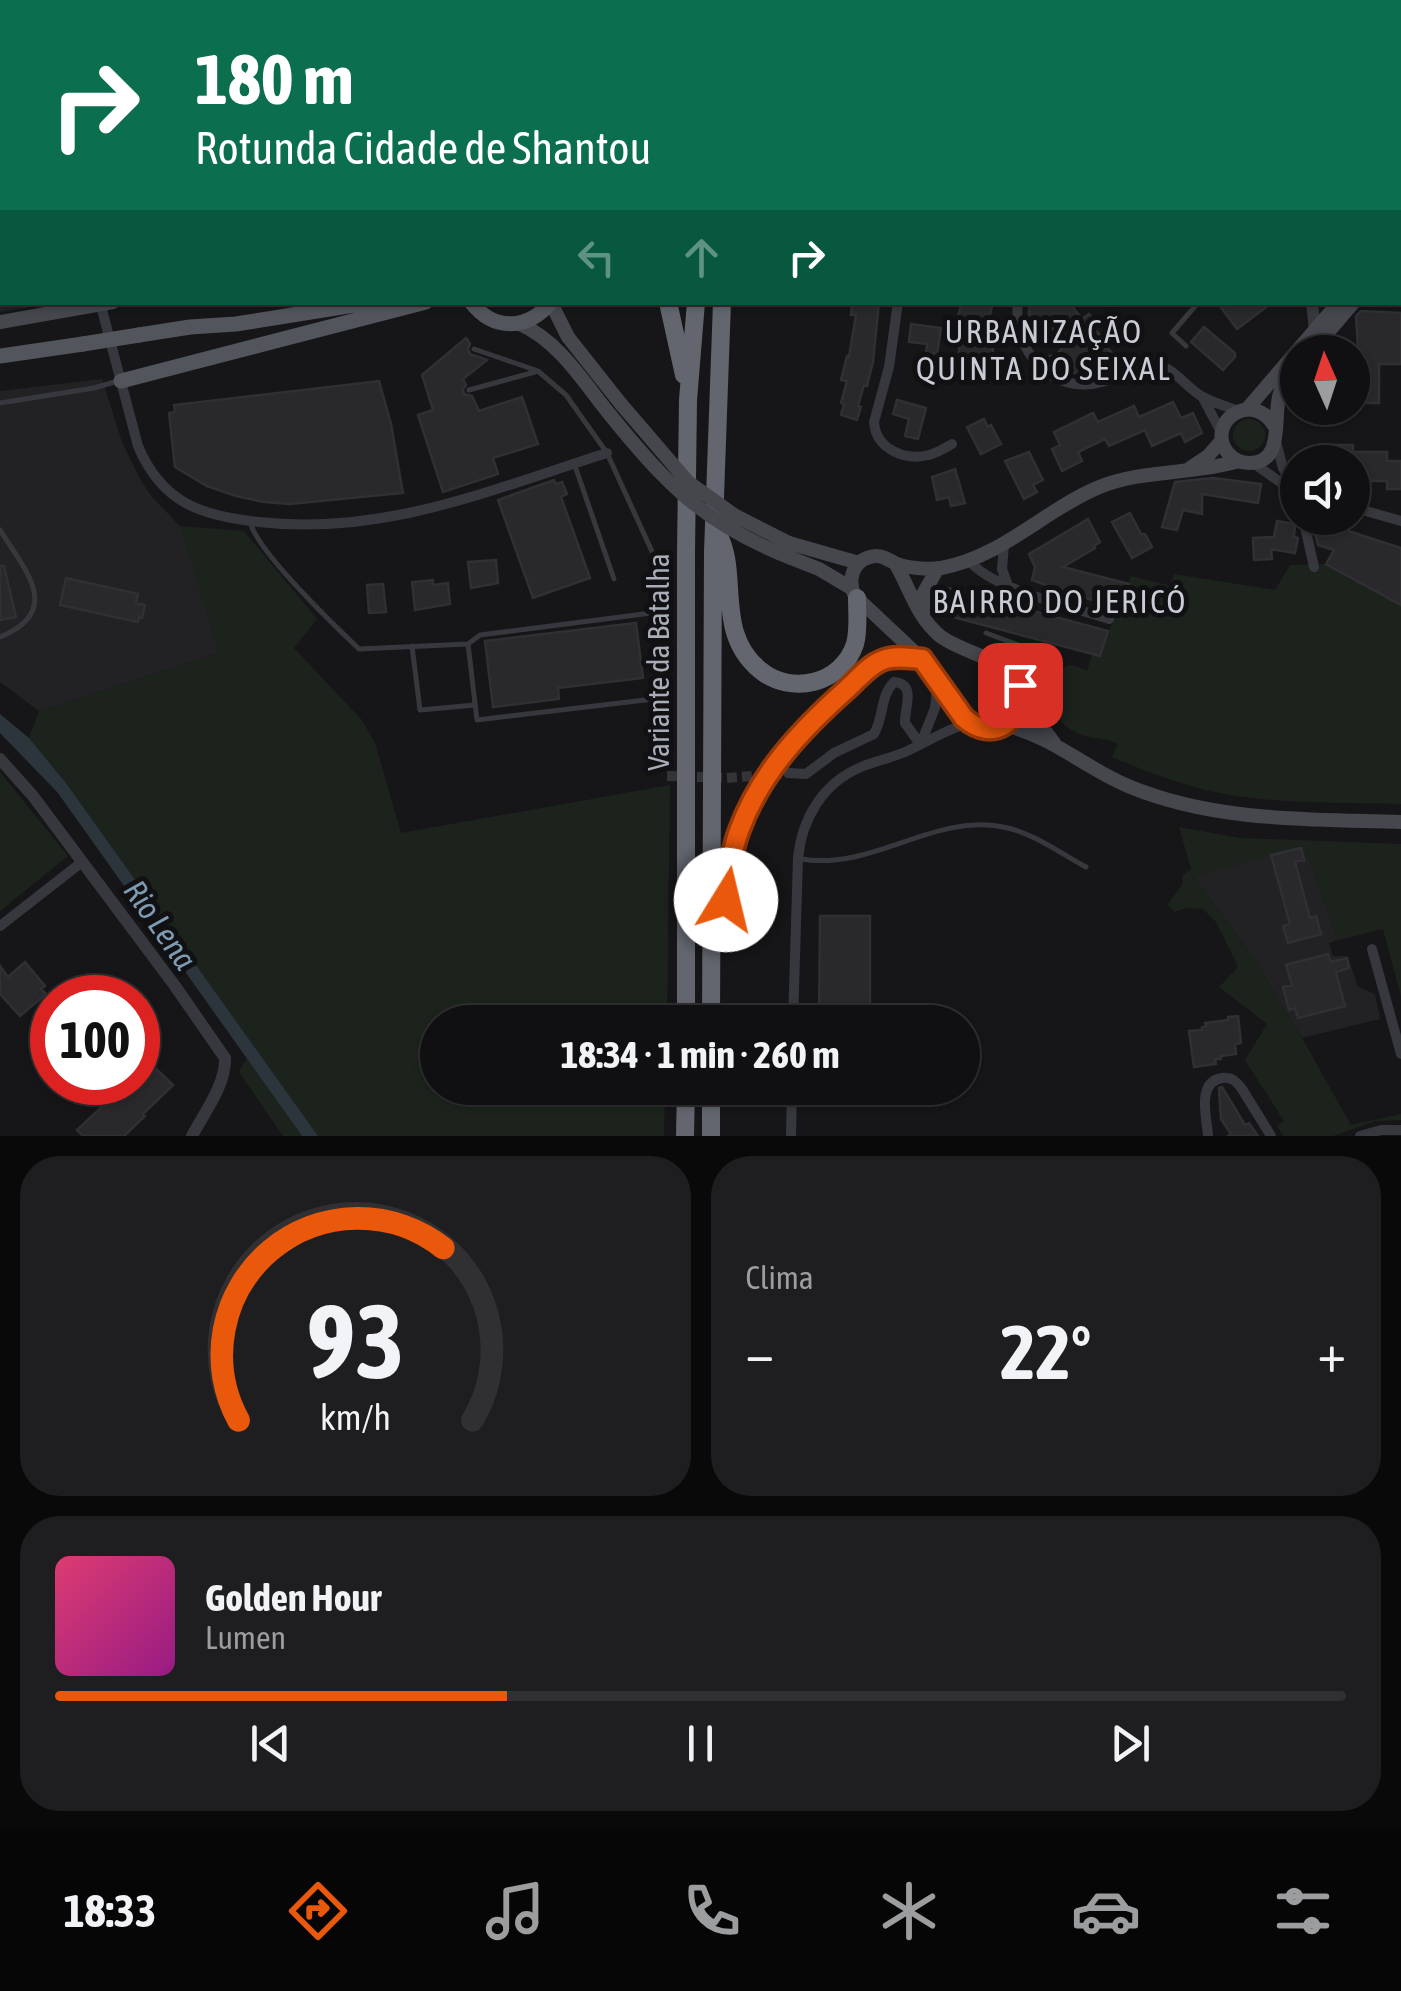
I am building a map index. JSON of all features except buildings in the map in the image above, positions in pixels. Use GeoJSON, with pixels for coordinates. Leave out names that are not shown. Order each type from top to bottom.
{"type":"FeatureCollection","features":[{"type":"Feature","properties":{"kind":"highway"},"geometry":{"type":"LineString","coordinates":[[669,305],[688,400]]}},
{"type":"Feature","properties":{"kind":"highway","name":"Variante da Batalha"},"geometry":{"type":"LineString","coordinates":[[686,1005],[688,400],[696,305]]}},
{"type":"Feature","properties":{"kind":"highway","name":"Variante da Batalha"},"geometry":{"type":"LineString","coordinates":[[711,1005],[714,527],[722,305]]}},
{"type":"Feature","properties":{"kind":"highway"},"geometry":{"type":"LineString","coordinates":[[714,527],[725,548],[732,624],[750,660],[774,679],[809,684],[835,672],[855,644],[854,593]]}},
{"type":"Feature","properties":{"kind":"highway"},"geometry":{"type":"LineString","coordinates":[[711,937],[726,900],[738,832],[759,788],[779,759],[820,714],[876,664],[891,657],[922,659]]}},
{"type":"Feature","properties":{"kind":"highway"},"geometry":{"type":"LineString","coordinates":[[686,1105],[686,1136]]}},
{"type":"Feature","properties":{"kind":"highway"},"geometry":{"type":"LineString","coordinates":[[711,1105],[711,1136]]}},
{"type":"Feature","properties":{"kind":"main road"},"geometry":{"type":"LineString","coordinates":[[0,322],[57,308],[94,305]]}},
{"type":"Feature","properties":{"kind":"main road"},"geometry":{"type":"LineString","coordinates":[[190,327],[290,305]]}},
{"type":"Feature","properties":{"kind":"main road"},"geometry":{"type":"LineString","coordinates":[[0,356],[354,305]]}},
{"type":"Feature","properties":{"kind":"main road"},"geometry":{"type":"LineString","coordinates":[[121,380],[414,305]]}},
{"type":"Feature","properties":{"kind":"main road"},"geometry":{"type":"LineString","coordinates":[[520,324],[549,305]]}},
{"type":"Feature","properties":{"kind":"main road"},"geometry":{"type":"LineString","coordinates":[[552,305],[568,337],[650,464],[692,504],[744,538],[858,563],[877,556],[890,558],[924,618],[947,641],[1010,670],[1054,743]]}},
{"type":"Feature","properties":{"kind":"main road"},"geometry":{"type":"LineString","coordinates":[[1185,470],[1208,456],[1222,437],[1229,418],[1243,410],[1351,305]]}},
{"type":"Feature","properties":{"kind":"main road"},"geometry":{"type":"LineString","coordinates":[[474,306],[490,320],[520,324],[549,340],[616,410]]}},
{"type":"Feature","properties":{"kind":"main road"},"geometry":{"type":"LineString","coordinates":[[1320,335],[1331,306]]}},
{"type":"Feature","properties":{"kind":"main road"},"geometry":{"type":"LineString","coordinates":[[894,563],[938,568],[1004,544],[1096,488],[1131,478],[1216,468],[1267,456],[1280,401]]}},
{"type":"Feature","properties":{"kind":"main road"},"geometry":{"type":"LineString","coordinates":[[1243,410],[1266,415],[1275,435]]}},
{"type":"Feature","properties":{"kind":"main road"},"geometry":{"type":"LineString","coordinates":[[1222,437],[1231,456],[1246,462]]}},
{"type":"Feature","properties":{"kind":"main road"},"geometry":{"type":"LineString","coordinates":[[790,550],[854,593],[922,659],[970,723],[996,728],[1004,725],[1016,714],[1020,691]]}},
{"type":"Feature","properties":{"kind":"main road"},"geometry":{"type":"LineString","coordinates":[[854,593],[852,573],[858,563]]}},
{"type":"Feature","properties":{"kind":"main road"},"geometry":{"type":"LineString","coordinates":[[924,618],[923,594],[938,568]]}},
{"type":"Feature","properties":{"kind":"main road"},"geometry":{"type":"LineString","coordinates":[[1004,725],[1054,743],[1126,785],[1187,804],[1249,816],[1401,822]]}},
{"type":"Feature","properties":{"kind":"street"},"geometry":{"type":"LineString","coordinates":[[107,305],[121,380],[146,466],[166,490],[204,513],[320,526],[379,519],[436,508],[607,453]]}},
{"type":"Feature","properties":{"kind":"street"},"geometry":{"type":"LineString","coordinates":[[898,305],[875,431],[886,447],[904,455],[933,454],[952,444]]}},
{"type":"Feature","properties":{"kind":"street"},"geometry":{"type":"LineString","coordinates":[[1018,305],[1018,327],[1024,345],[1036,364],[1050,376],[1068,383],[1087,384],[1112,378],[1140,364],[1154,364],[1203,397],[1243,410]]}},
{"type":"Feature","properties":{"kind":"street"},"geometry":{"type":"LineString","coordinates":[[1313,305],[1322,332]]}},
{"type":"Feature","properties":{"kind":"street"},"geometry":{"type":"LineString","coordinates":[[1203,397],[1222,437]]}},
{"type":"Feature","properties":{"kind":"street"},"geometry":{"type":"LineString","coordinates":[[1275,435],[1280,456]]}},
{"type":"Feature","properties":{"kind":"street"},"geometry":{"type":"LineString","coordinates":[[1246,462],[1280,482]]}},
{"type":"Feature","properties":{"kind":"street"},"geometry":{"type":"LineString","coordinates":[[1370,512],[1401,521]]}},
{"type":"Feature","properties":{"kind":"street"},"geometry":{"type":"LineString","coordinates":[[1306,535],[1314,567]]}},
{"type":"Feature","properties":{"kind":"street"},"geometry":{"type":"LineString","coordinates":[[1004,544],[1002,569],[1008,586]]}},
{"type":"Feature","properties":{"kind":"street"},"geometry":{"type":"LineString","coordinates":[[968,559],[982,574],[1008,586],[1109,620]]}},
{"type":"Feature","properties":{"kind":"street"},"geometry":{"type":"LineString","coordinates":[[920,744],[935,708],[938,680]]}},
{"type":"Feature","properties":{"kind":"street"},"geometry":{"type":"LineString","coordinates":[[788,773],[806,774],[834,753],[874,734],[886,692],[894,682],[906,687],[905,723],[920,744]]}},
{"type":"Feature","properties":{"kind":"street"},"geometry":{"type":"LineString","coordinates":[[794,1005],[798,858],[809,815],[827,790],[860,768],[970,723]]}},
{"type":"Feature","properties":{"kind":"street"},"geometry":{"type":"LineString","coordinates":[[0,759],[33,796],[225,1058],[226,1069],[218,1088],[192,1136]]}},
{"type":"Feature","properties":{"kind":"street"},"geometry":{"type":"LineString","coordinates":[[0,926],[82,862]]}},
{"type":"Feature","properties":{"kind":"street"},"geometry":{"type":"LineString","coordinates":[[1372,949],[1401,1054]]}},
{"type":"Feature","properties":{"kind":"street"},"geometry":{"type":"LineString","coordinates":[[1208,1136],[1207,1088],[1215,1080],[1228,1077],[1237,1082],[1270,1136]]}},
{"type":"Feature","properties":{"kind":"street"},"geometry":{"type":"LineString","coordinates":[[791,1136],[792,1105]]}},
{"type":"Feature","properties":{"kind":"street"},"geometry":{"type":"LineString","coordinates":[[1360,1136],[1401,1130]]}},
{"type":"Feature","properties":{"kind":"lane"},"geometry":{"type":"LineString","coordinates":[[1186,346],[1172,334],[1197,305]]}},
{"type":"Feature","properties":{"kind":"lane"},"geometry":{"type":"LineString","coordinates":[[474,349],[538,371],[566,395],[607,453],[655,558],[662,742]]}},
{"type":"Feature","properties":{"kind":"lane"},"geometry":{"type":"LineString","coordinates":[[469,390],[538,371]]}},
{"type":"Feature","properties":{"kind":"lane"},"geometry":{"type":"LineString","coordinates":[[2,404],[121,380]]}},
{"type":"Feature","properties":{"kind":"lane"},"geometry":{"type":"LineString","coordinates":[[574,464],[614,578]]}},
{"type":"Feature","properties":{"kind":"lane"},"geometry":{"type":"LineString","coordinates":[[250,521],[251,530],[280,568],[359,649],[468,644],[480,635],[659,612]]}},
{"type":"Feature","properties":{"kind":"lane"},"geometry":{"type":"LineString","coordinates":[[0,530],[33,582],[35,601],[26,624],[0,637]]}},
{"type":"Feature","properties":{"kind":"lane"},"geometry":{"type":"LineString","coordinates":[[986,633],[1056,659],[1049,673],[1020,691]]}},
{"type":"Feature","properties":{"kind":"lane"},"geometry":{"type":"LineString","coordinates":[[468,644],[477,720],[662,698]]}},
{"type":"Feature","properties":{"kind":"lane"},"geometry":{"type":"LineString","coordinates":[[412,646],[420,710],[475,705]]}},
{"type":"Feature","properties":{"kind":"lane"},"geometry":{"type":"LineString","coordinates":[[798,858],[838,861],[955,827],[978,825],[1020,832],[1086,868]]}},
{"type":"Feature","properties":{"kind":"shaded area"},"geometry":{"type":"Polygon","coordinates":[[[0,305],[43,305],[0,312],[0,305]]]}},
{"type":"Feature","properties":{"kind":"shaded area"},"geometry":{"type":"Polygon","coordinates":[[[102,379],[122,442],[140,479],[182,528],[219,653],[39,711],[0,682],[0,391],[102,379]]]}},
{"type":"Feature","properties":{"kind":"shaded area"},"geometry":{"type":"Polygon","coordinates":[[[1249,419],[1261,423],[1265,435],[1261,447],[1249,451],[1237,447],[1233,435],[1237,423],[1249,419]]]}},
{"type":"Feature","properties":{"kind":"shaded area"},"geometry":{"type":"Polygon","coordinates":[[[180,526],[244,531],[317,619],[294,648],[361,719],[375,743],[401,833],[670,785],[667,1005],[420,1005],[420,1105],[665,1105],[664,1136],[318,1136],[66,783],[29,738],[39,711],[219,653],[180,526]]]}},
{"type":"Feature","properties":{"kind":"shaded area"},"geometry":{"type":"Polygon","coordinates":[[[1326,564],[1401,605],[1401,804],[1272,800],[1185,784],[1112,757],[1118,744],[1070,729],[1036,690],[1037,685],[1067,666],[1087,671],[1092,654],[1100,656],[1131,576],[1170,586],[1174,574],[1275,590],[1290,565],[1326,564]]]}},
{"type":"Feature","properties":{"kind":"shaded area"},"geometry":{"type":"Polygon","coordinates":[[[0,772],[68,856],[0,911],[0,772]]]}},
{"type":"Feature","properties":{"kind":"shaded area"},"geometry":{"type":"Polygon","coordinates":[[[1179,827],[1240,838],[1401,844],[1401,996],[1383,929],[1338,940],[1304,846],[1194,877],[1255,960],[1351,1125],[1401,1114],[1401,1120],[1375,1121],[1333,1136],[1284,1136],[1277,1126],[1284,1121],[1245,1060],[1267,1024],[1219,987],[1238,967],[1216,922],[1203,909],[1175,912],[1167,905],[1182,885],[1183,875],[1191,869],[1179,827]]]}},
{"type":"Feature","properties":{"kind":"shaded area"},"geometry":{"type":"Polygon","coordinates":[[[1304,846],[1338,940],[1329,943],[1333,956],[1348,956],[1358,987],[1375,994],[1380,1019],[1302,1038],[1255,960],[1193,876],[1304,846]]]}},
{"type":"Feature","properties":{"kind":"shaded area"},"geometry":{"type":"Polygon","coordinates":[[[247,1058],[302,1136],[283,1136],[239,1072],[247,1058]]]}},
{"type":"Feature","properties":{"kind":"water","name":"Rio Lena"},"geometry":{"type":"Polygon","coordinates":[[[0,714],[29,738],[66,783],[318,1136],[302,1136],[58,793],[0,733],[0,714]]]}},
{"type":"Feature","properties":{"kind":"tunnel"},"geometry":{"type":"LineString","coordinates":[[667,776],[726,778],[788,773]]}},
{"type":"Feature","properties":{"kind":"district","name":"URBANIZAÇÃO QUINTA DO SEIXAL"},"geometry":{"type":"Point","coordinates":[1044,350]}},
{"type":"Feature","properties":{"kind":"district","name":"BAIRRO DO JERICÓ"},"geometry":{"type":"Point","coordinates":[1060,602]}},
{"type":"Feature","properties":{"kind":"route"},"geometry":{"type":"LineString","coordinates":[[726,900],[738,832],[759,788],[786,750],[876,664],[891,657],[922,659],[964,718],[986,728],[1001,727],[1014,718],[1020,685]]}}]}
